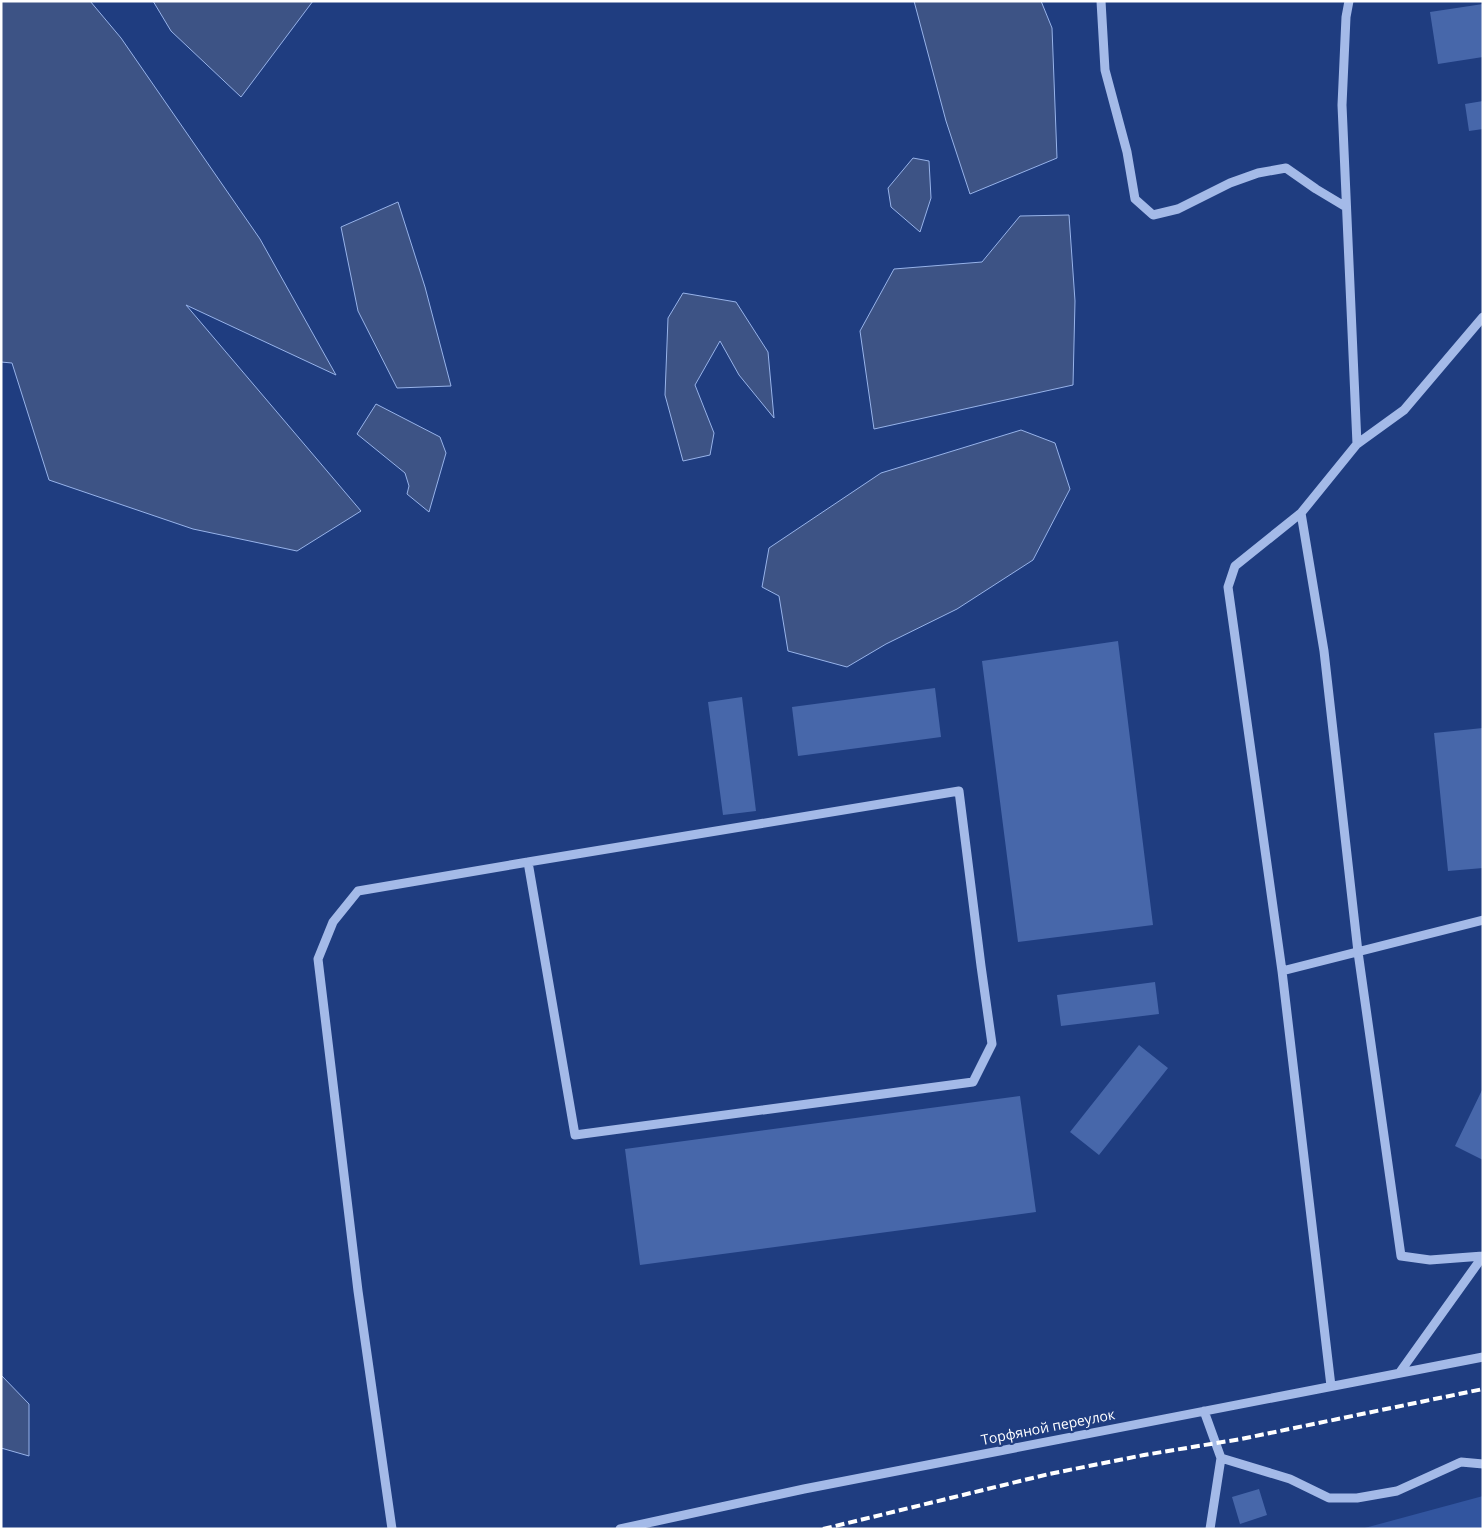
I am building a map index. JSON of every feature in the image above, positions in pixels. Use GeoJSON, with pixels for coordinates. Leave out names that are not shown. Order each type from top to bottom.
{"type":"FeatureCollection","features":[{"type":"Feature","properties":{"kind":"street"},"geometry":{"type":"LineString","coordinates":[[1101,1],[1105,70],[1127,152],[1135,199],[1154,215],[1178,209],[1230,183],[1258,173],[1286,168],[1316,190],[1346,207]]}},
{"type":"Feature","properties":{"kind":"street"},"geometry":{"type":"LineString","coordinates":[[1349,1],[1346,18],[1342,105],[1357,444]]}},
{"type":"Feature","properties":{"kind":"street"},"geometry":{"type":"LineString","coordinates":[[1331,1386],[1282,971],[1228,587],[1235,566],[1301,513],[1357,444],[1404,410],[1483,317]]}},
{"type":"Feature","properties":{"kind":"street"},"geometry":{"type":"LineString","coordinates":[[1301,513],[1324,651],[1358,952],[1401,1256],[1430,1260],[1483,1256]]}},
{"type":"Feature","properties":{"kind":"street"},"geometry":{"type":"LineString","coordinates":[[392,1529],[358,1291],[318,959],[333,922],[358,891],[528,862],[959,792],[992,1044],[973,1082],[575,1135],[528,862]]}},
{"type":"Feature","properties":{"kind":"street"},"geometry":{"type":"LineString","coordinates":[[1282,971],[1483,920]]}},
{"type":"Feature","properties":{"kind":"street"},"geometry":{"type":"LineString","coordinates":[[1400,1372],[1483,1256]]}},
{"type":"Feature","properties":{"kind":"street","name":"Торфяной переулок"},"geometry":{"type":"LineString","coordinates":[[620,1529],[804,1488],[1483,1357]]}},
{"type":"Feature","properties":{"kind":"street"},"geometry":{"type":"LineString","coordinates":[[1204,1411],[1221,1458],[1210,1529]]}},
{"type":"Feature","properties":{"kind":"street"},"geometry":{"type":"LineString","coordinates":[[1221,1458],[1290,1480],[1329,1498],[1357,1498],[1397,1491],[1461,1462],[1483,1464]]}},
{"type":"Feature","properties":{"kind":"shaded area"},"geometry":{"type":"Polygon","coordinates":[[[1,1],[90,1],[121,38],[260,239],[336,375],[186,305],[361,511],[297,551],[193,529],[49,480],[12,363],[1,362],[1,1]]]}},
{"type":"Feature","properties":{"kind":"shaded area"},"geometry":{"type":"Polygon","coordinates":[[[153,1],[313,1],[241,97],[171,31],[153,1]]]}},
{"type":"Feature","properties":{"kind":"shaded area"},"geometry":{"type":"Polygon","coordinates":[[[914,1],[1041,1],[1052,28],[1057,158],[970,194],[946,121],[914,1]]]}},
{"type":"Feature","properties":{"kind":"shaded area"},"geometry":{"type":"Polygon","coordinates":[[[913,158],[929,161],[931,198],[920,232],[891,207],[888,188],[913,158]]]}},
{"type":"Feature","properties":{"kind":"shaded area"},"geometry":{"type":"Polygon","coordinates":[[[398,202],[425,287],[451,386],[397,388],[358,311],[341,227],[398,202]]]}},
{"type":"Feature","properties":{"kind":"shaded area"},"geometry":{"type":"Polygon","coordinates":[[[1069,215],[1075,301],[1073,385],[874,429],[860,331],[894,269],[982,262],[1020,216],[1069,215]]]}},
{"type":"Feature","properties":{"kind":"shaded area"},"geometry":{"type":"Polygon","coordinates":[[[683,293],[736,302],[768,352],[774,418],[739,375],[720,341],[695,385],[714,433],[710,455],[683,461],[665,395],[668,318],[683,293]]]}},
{"type":"Feature","properties":{"kind":"shaded area"},"geometry":{"type":"Polygon","coordinates":[[[376,404],[440,437],[446,453],[429,512],[407,494],[409,486],[405,473],[357,434],[376,404]]]}},
{"type":"Feature","properties":{"kind":"shaded area"},"geometry":{"type":"Polygon","coordinates":[[[1021,430],[1055,443],[1070,489],[1033,560],[957,609],[886,644],[847,667],[788,651],[779,596],[762,587],[769,548],[881,473],[1021,430]]]}},
{"type":"Feature","properties":{"kind":"shaded area"},"geometry":{"type":"Polygon","coordinates":[[[1,1375],[29,1404],[29,1456],[1,1448],[1,1375]]]}},
{"type":"Feature","properties":{"kind":"shaded area"},"geometry":{"type":"Polygon","coordinates":[[[1483,1496],[1483,1529],[1361,1529],[1483,1496]]]}},
{"type":"Feature","properties":{"kind":"building"},"geometry":{"type":"Polygon","coordinates":[[[1483,4],[1483,57],[1438,64],[1430,12],[1483,4]]]}},
{"type":"Feature","properties":{"kind":"building"},"geometry":{"type":"Polygon","coordinates":[[[1483,101],[1483,129],[1469,131],[1465,104],[1483,101]]]}},
{"type":"Feature","properties":{"kind":"building"},"geometry":{"type":"Polygon","coordinates":[[[1118,641],[1153,925],[1018,942],[982,661],[1118,641]]]}},
{"type":"Feature","properties":{"kind":"building"},"geometry":{"type":"Polygon","coordinates":[[[935,688],[941,737],[798,756],[792,707],[935,688]]]}},
{"type":"Feature","properties":{"kind":"building"},"geometry":{"type":"Polygon","coordinates":[[[742,697],[756,811],[723,815],[708,702],[742,697]]]}},
{"type":"Feature","properties":{"kind":"building"},"geometry":{"type":"Polygon","coordinates":[[[1483,728],[1483,868],[1448,871],[1434,733],[1483,728]]]}},
{"type":"Feature","properties":{"kind":"building"},"geometry":{"type":"Polygon","coordinates":[[[1155,982],[1159,1014],[1061,1026],[1057,995],[1155,982]]]}},
{"type":"Feature","properties":{"kind":"building"},"geometry":{"type":"Polygon","coordinates":[[[1139,1045],[1168,1068],[1099,1155],[1070,1132],[1139,1045]]]}},
{"type":"Feature","properties":{"kind":"building"},"geometry":{"type":"Polygon","coordinates":[[[1483,1088],[1483,1160],[1455,1146],[1483,1088]]]}},
{"type":"Feature","properties":{"kind":"building"},"geometry":{"type":"Polygon","coordinates":[[[1020,1096],[1036,1212],[640,1265],[625,1149],[1020,1096]]]}},
{"type":"Feature","properties":{"kind":"building"},"geometry":{"type":"Polygon","coordinates":[[[1259,1489],[1267,1515],[1240,1524],[1232,1497],[1259,1489]]]}},
{"type":"Feature","properties":{"kind":"railway"},"geometry":{"type":"LineString","coordinates":[[823,1529],[1049,1474],[1144,1455],[1241,1439],[1483,1389]]}}]}
